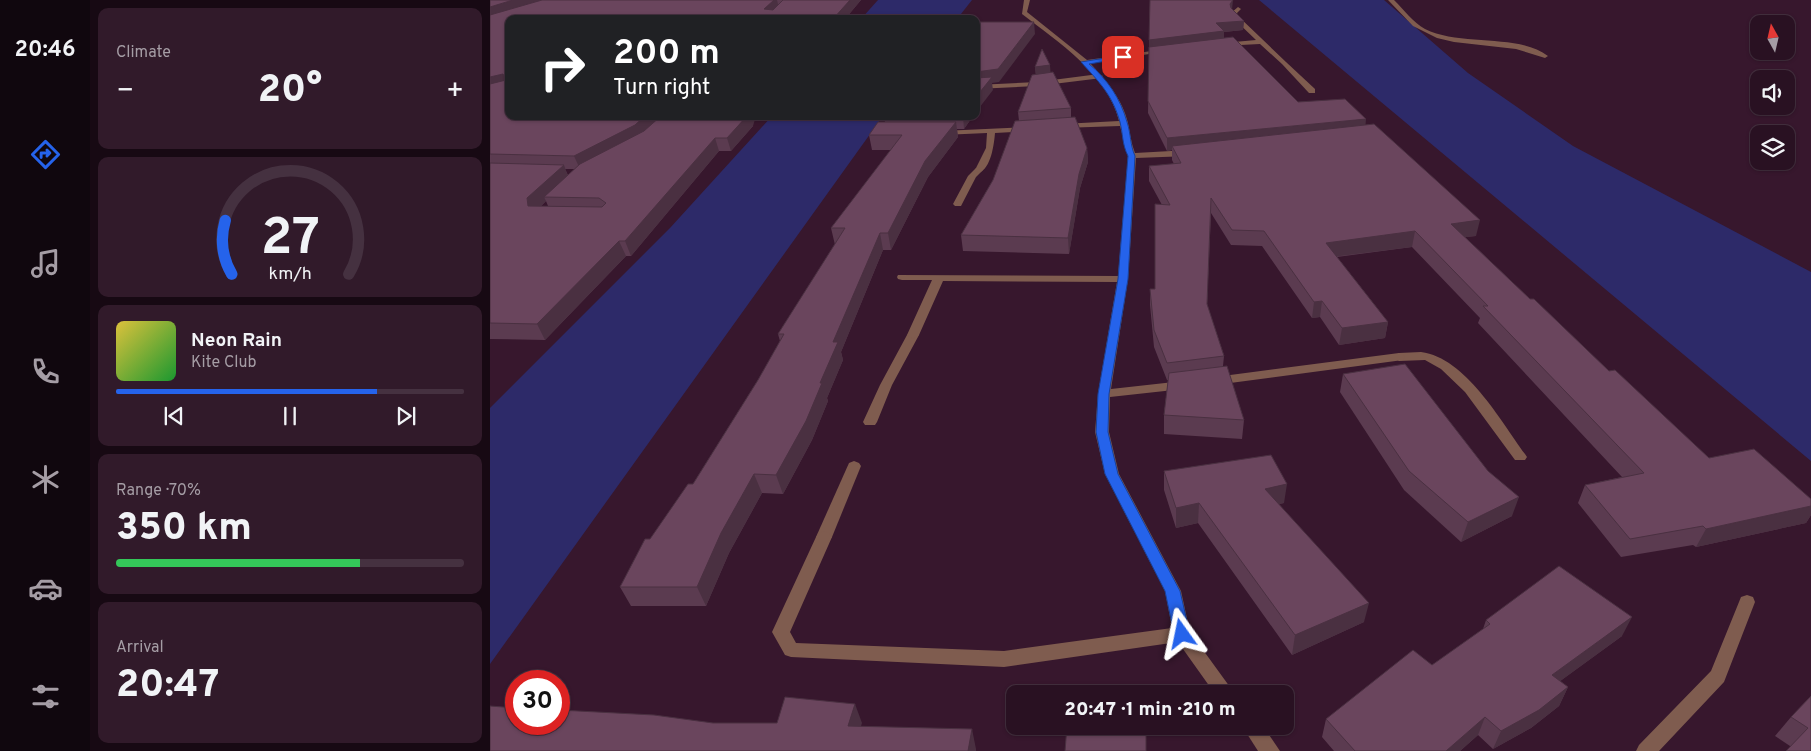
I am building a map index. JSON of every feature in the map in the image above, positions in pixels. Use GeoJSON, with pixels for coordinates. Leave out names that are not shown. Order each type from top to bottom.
{"type":"FeatureCollection","features":[{"type":"Feature","properties":{"kind":"street"},"geometry":{"type":"LineString","coordinates":[[1027,0],[1024,13],[1073,50],[1100,76],[1118,105],[1124,123],[1126,145],[1132,156],[1123,279],[1104,394],[1102,432],[1112,474],[1173,591],[1182,634],[1219,685]]}},
{"type":"Feature","properties":{"kind":"street"},"geometry":{"type":"LineString","coordinates":[[1391,0],[1424,31],[1446,37],[1530,48],[1545,56]]}},
{"type":"Feature","properties":{"kind":"street"},"geometry":{"type":"LineString","coordinates":[[1238,9],[1234,14],[1235,17],[1312,92]]}},
{"type":"Feature","properties":{"kind":"street"},"geometry":{"type":"LineString","coordinates":[[1217,45],[1261,42]]}},
{"type":"Feature","properties":{"kind":"street"},"geometry":{"type":"LineString","coordinates":[[1084,62],[1171,51]]}},
{"type":"Feature","properties":{"kind":"street"},"geometry":{"type":"LineString","coordinates":[[980,87],[1037,84],[1100,76]]}},
{"type":"Feature","properties":{"kind":"street"},"geometry":{"type":"LineString","coordinates":[[1056,127],[1124,123]]}},
{"type":"Feature","properties":{"kind":"street"},"geometry":{"type":"LineString","coordinates":[[936,133],[991,132],[1038,128]]}},
{"type":"Feature","properties":{"kind":"street"},"geometry":{"type":"LineString","coordinates":[[958,204],[972,176],[979,170],[990,148],[991,132]]}},
{"type":"Feature","properties":{"kind":"street"},"geometry":{"type":"LineString","coordinates":[[1132,156],[1200,152]]}},
{"type":"Feature","properties":{"kind":"street"},"geometry":{"type":"LineString","coordinates":[[902,277],[1123,279]]}},
{"type":"Feature","properties":{"kind":"street"},"geometry":{"type":"LineString","coordinates":[[870,422],[939,277]]}},
{"type":"Feature","properties":{"kind":"street"},"geometry":{"type":"LineString","coordinates":[[1104,394],[1417,355],[1432,358],[1449,368],[1488,413],[1520,457]]}},
{"type":"Feature","properties":{"kind":"street"},"geometry":{"type":"LineString","coordinates":[[854,466],[781,632],[791,650],[1004,659],[1182,634]]}},
{"type":"Feature","properties":{"kind":"street"},"geometry":{"type":"LineString","coordinates":[[1646,751],[1718,676],[1747,602]]}},
{"type":"Feature","properties":{"kind":"street"},"geometry":{"type":"LineString","coordinates":[[1258,735],[1270,751]]}},
{"type":"Feature","properties":{"kind":"shaded area"},"geometry":{"type":"Polygon","coordinates":[[[878,0],[972,0],[960,15],[865,15],[878,0]]]}},
{"type":"Feature","properties":{"kind":"shaded area"},"geometry":{"type":"Polygon","coordinates":[[[1259,0],[1384,0],[1468,73],[1573,146],[1811,272],[1811,461],[1259,0]]]}},
{"type":"Feature","properties":{"kind":"shaded area"},"geometry":{"type":"Polygon","coordinates":[[[768,120],[880,120],[490,664],[490,408],[670,228],[768,120]]]}},
{"type":"Feature","properties":{"kind":"building"},"geometry":{"type":"Polygon","coordinates":[[[490,0],[513,0],[490,7],[490,0]]]}},
{"type":"Feature","properties":{"kind":"building"},"geometry":{"type":"Polygon","coordinates":[[[542,0],[774,0],[764,9],[773,10],[783,0],[850,0],[837,15],[505,15],[505,78],[503,74],[490,77],[490,15],[542,0]]]}},
{"type":"Feature","properties":{"kind":"building"},"geometry":{"type":"Polygon","coordinates":[[[1150,0],[1233,0],[1230,4],[1231,8],[1244,21],[1216,23],[1224,31],[1149,40],[1150,0]]]}},
{"type":"Feature","properties":{"kind":"building"},"geometry":{"type":"Polygon","coordinates":[[[980,22],[1034,22],[998,69],[980,71],[980,22]]]}},
{"type":"Feature","properties":{"kind":"building"},"geometry":{"type":"Polygon","coordinates":[[[1233,37],[1298,102],[1345,99],[1366,119],[1167,138],[1148,101],[1149,47],[1233,37]]]}},
{"type":"Feature","properties":{"kind":"building"},"geometry":{"type":"Polygon","coordinates":[[[1042,49],[1050,65],[1035,67],[1042,49]]]}},
{"type":"Feature","properties":{"kind":"building"},"geometry":{"type":"Polygon","coordinates":[[[1053,72],[1071,108],[1018,112],[1032,75],[1053,72]]]}},
{"type":"Feature","properties":{"kind":"building"},"geometry":{"type":"Polygon","coordinates":[[[992,77],[980,92],[980,78],[992,77]]]}},
{"type":"Feature","properties":{"kind":"building"},"geometry":{"type":"Polygon","coordinates":[[[505,80],[505,120],[641,120],[635,125],[574,156],[490,154],[490,84],[505,80]]]}},
{"type":"Feature","properties":{"kind":"building"},"geometry":{"type":"Polygon","coordinates":[[[1075,117],[1087,148],[1079,174],[1068,238],[961,235],[993,180],[1015,121],[1075,117]]]}},
{"type":"Feature","properties":{"kind":"building"},"geometry":{"type":"Polygon","coordinates":[[[656,120],[743,120],[727,138],[715,138],[625,241],[619,241],[537,324],[490,323],[490,163],[564,165],[527,198],[528,206],[602,207],[606,203],[599,198],[544,197],[580,164],[644,131],[656,120]]]}},
{"type":"Feature","properties":{"kind":"building"},"geometry":{"type":"Polygon","coordinates":[[[878,122],[956,122],[925,161],[888,233],[880,233],[833,342],[838,342],[806,421],[776,475],[754,474],[721,533],[697,587],[620,587],[645,539],[650,539],[688,484],[693,484],[758,380],[784,334],[778,334],[845,228],[831,228],[902,135],[869,135],[878,122]]]}},
{"type":"Feature","properties":{"kind":"building"},"geometry":{"type":"Polygon","coordinates":[[[1374,124],[1480,220],[1451,224],[1530,299],[1534,299],[1609,371],[1615,370],[1709,458],[1754,449],[1811,499],[1811,506],[1706,529],[1703,526],[1630,539],[1585,485],[1644,473],[1483,306],[1488,306],[1415,231],[1326,243],[1388,322],[1342,328],[1322,301],[1314,302],[1264,231],[1232,230],[1211,198],[1207,304],[1224,356],[1167,363],[1154,330],[1150,289],[1155,289],[1155,204],[1170,205],[1149,166],[1181,163],[1172,146],[1374,124]]]}},
{"type":"Feature","properties":{"kind":"building"},"geometry":{"type":"Polygon","coordinates":[[[1405,364],[1488,471],[1519,497],[1468,522],[1409,471],[1343,374],[1405,364]]]}},
{"type":"Feature","properties":{"kind":"building"},"geometry":{"type":"Polygon","coordinates":[[[1227,366],[1244,420],[1164,415],[1169,373],[1227,366]]]}},
{"type":"Feature","properties":{"kind":"building"},"geometry":{"type":"Polygon","coordinates":[[[1271,455],[1287,484],[1265,489],[1369,603],[1295,635],[1199,503],[1176,508],[1164,471],[1271,455]]]}},
{"type":"Feature","properties":{"kind":"building"},"geometry":{"type":"Polygon","coordinates":[[[1559,566],[1632,617],[1552,675],[1568,687],[1539,710],[1501,731],[1485,717],[1446,751],[1355,751],[1326,719],[1413,650],[1432,665],[1490,624],[1486,620],[1559,566]]]}},
{"type":"Feature","properties":{"kind":"building"},"geometry":{"type":"Polygon","coordinates":[[[1811,696],[1811,751],[1786,751],[1808,728],[1791,717],[1811,696]]]}},
{"type":"Feature","properties":{"kind":"building"},"geometry":{"type":"Polygon","coordinates":[[[785,697],[855,704],[848,726],[972,729],[968,751],[490,751],[490,706],[505,707],[505,735],[570,735],[570,711],[654,715],[713,723],[777,723],[785,697]]]}},
{"type":"Feature","properties":{"kind":"building"},"geometry":{"type":"Polygon","coordinates":[[[1066,735],[1146,735],[1146,751],[1065,751],[1066,735]]]}},
{"type":"Feature","properties":{"kind":"route"},"geometry":{"type":"LineString","coordinates":[[1123,57],[1084,62],[1100,76],[1118,105],[1124,123],[1126,145],[1132,156],[1123,279],[1104,394],[1102,432],[1112,474],[1173,591],[1182,634]]}}]}
